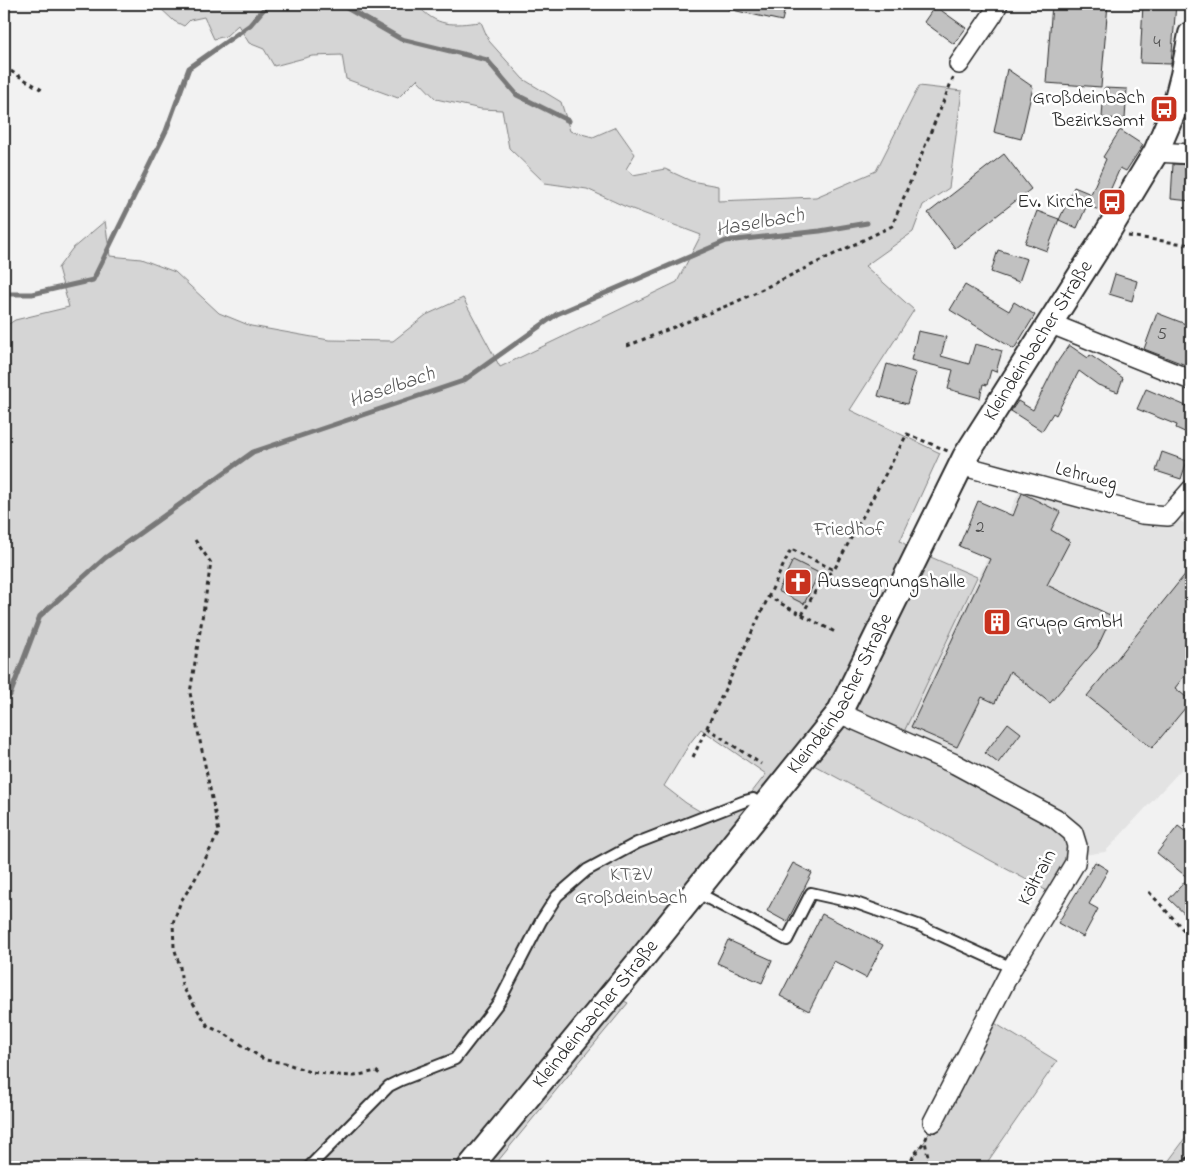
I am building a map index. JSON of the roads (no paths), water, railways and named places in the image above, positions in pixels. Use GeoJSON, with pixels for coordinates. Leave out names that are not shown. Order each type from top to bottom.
{"type":"FeatureCollection","features":[{"type":"Feature","properties":{"kind":"street"},"geometry":{"type":"LineString","coordinates":[[959,64],[998,4]]}},
{"type":"Feature","properties":{"kind":"street","name":"Kleindeinbacher Straße"},"geometry":{"type":"LineString","coordinates":[[470,1167],[840,713],[962,461],[1107,233],[1156,152],[1174,110],[1191,34]]}},
{"type":"Feature","properties":{"kind":"street"},"geometry":{"type":"LineString","coordinates":[[1156,152],[1191,154]]}},
{"type":"Feature","properties":{"kind":"street"},"geometry":{"type":"LineString","coordinates":[[1049,324],[1191,380]]}},
{"type":"Feature","properties":{"kind":"street","name":"Lehrweg"},"geometry":{"type":"LineString","coordinates":[[962,461],[1142,514],[1168,516],[1191,490]]}},
{"type":"Feature","properties":{"kind":"street","name":"Költrain"},"geometry":{"type":"LineString","coordinates":[[840,713],[955,764],[1055,818],[1073,833],[1078,846],[1075,863],[1012,968],[933,1122]]}},
{"type":"Feature","properties":{"kind":"lane"},"geometry":{"type":"LineString","coordinates":[[309,1167],[392,1085],[455,1059],[499,1002],[541,920],[557,896],[587,870],[637,843],[745,801],[752,799],[764,807]]}},
{"type":"Feature","properties":{"kind":"lane"},"geometry":{"type":"LineString","coordinates":[[696,892],[787,940],[811,893],[856,903],[918,925],[1012,968]]}},
{"type":"Feature","properties":{"kind":"waterway"},"geometry":{"type":"LineString","coordinates":[[4,294],[32,294],[93,280],[166,131],[189,68],[250,25],[268,4]]}},
{"type":"Feature","properties":{"kind":"waterway"},"geometry":{"type":"LineString","coordinates":[[322,4],[345,7],[401,39],[487,60],[517,95],[569,121]]}},
{"type":"Feature","properties":{"kind":"waterway","name":"Haselbach"},"geometry":{"type":"LineString","coordinates":[[4,697],[10,695],[40,616],[105,558],[253,452],[463,381],[557,314],[726,241],[820,231],[867,223]]}},
{"type":"Feature","properties":{"kind":"place","name":"Großdeinbach Bezirksamt"},"geometry":{"type":"Point","coordinates":[1164,109]}},
{"type":"Feature","properties":{"kind":"place","name":"Ev. Kirche"},"geometry":{"type":"Point","coordinates":[1112,202]}},
{"type":"Feature","properties":{"kind":"place","name":"Aussegnungshalle"},"geometry":{"type":"Point","coordinates":[798,582]}},
{"type":"Feature","properties":{"kind":"place","name":"Grupp GmbH"},"geometry":{"type":"Point","coordinates":[997,622]}},
{"type":"Feature","properties":{"kind":"park label","name":"Friedhof"},"geometry":{"type":"Point","coordinates":[849,530]}},
{"type":"Feature","properties":{"kind":"park label","name":"KTZV Großdeinbach"},"geometry":{"type":"Point","coordinates":[631,886]}}]}
